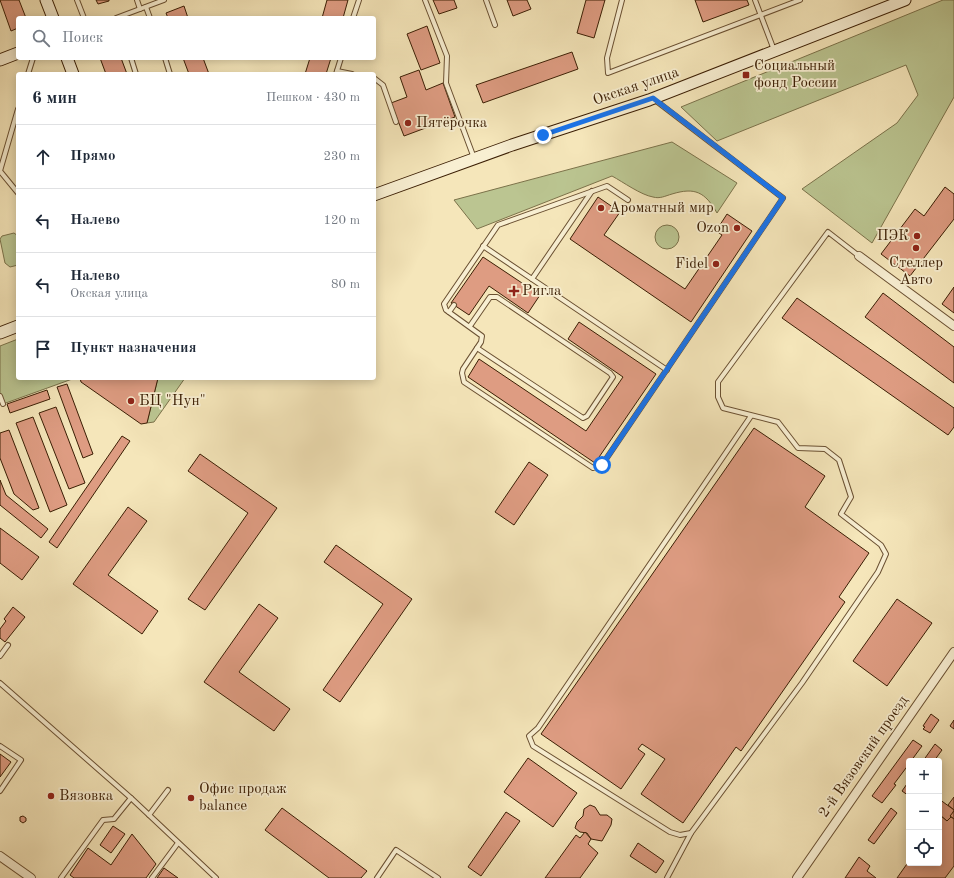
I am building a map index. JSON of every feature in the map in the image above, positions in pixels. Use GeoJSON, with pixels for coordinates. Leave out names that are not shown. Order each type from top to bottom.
{"type":"FeatureCollection","features":[{"type":"Feature","properties":{"kind":"main road"},"geometry":{"type":"LineString","coordinates":[[46,0],[52,16]]}},
{"type":"Feature","properties":{"kind":"main road","name":"Окская улица"},"geometry":{"type":"LineString","coordinates":[[376,195],[474,158],[653,98],[903,0]]}},
{"type":"Feature","properties":{"kind":"main road"},"geometry":{"type":"LineString","coordinates":[[1,59],[16,54]]}},
{"type":"Feature","properties":{"kind":"main road"},"geometry":{"type":"LineString","coordinates":[[68,60],[72,72]]}},
{"type":"Feature","properties":{"kind":"main road"},"geometry":{"type":"LineString","coordinates":[[0,333],[16,327]]}},
{"type":"Feature","properties":{"kind":"street"},"geometry":{"type":"LineString","coordinates":[[859,256],[954,326]]}},
{"type":"Feature","properties":{"kind":"street","name":"2-й Вязовский проезд"},"geometry":{"type":"LineString","coordinates":[[797,878],[954,652]]}},
{"type":"Feature","properties":{"kind":"street"},"geometry":{"type":"LineString","coordinates":[[0,856],[31,878]]}},
{"type":"Feature","properties":{"kind":"lane"},"geometry":{"type":"LineString","coordinates":[[77,0],[83,16]]}},
{"type":"Feature","properties":{"kind":"lane"},"geometry":{"type":"LineString","coordinates":[[137,0],[140,9]]}},
{"type":"Feature","properties":{"kind":"lane"},"geometry":{"type":"LineString","coordinates":[[121,16],[164,0]]}},
{"type":"Feature","properties":{"kind":"lane"},"geometry":{"type":"LineString","coordinates":[[354,16],[359,0]]}},
{"type":"Feature","properties":{"kind":"lane"},"geometry":{"type":"LineString","coordinates":[[425,0],[446,56],[446,83],[474,158]]}},
{"type":"Feature","properties":{"kind":"lane"},"geometry":{"type":"LineString","coordinates":[[486,0],[495,25]]}},
{"type":"Feature","properties":{"kind":"lane"},"geometry":{"type":"LineString","coordinates":[[622,0],[607,58],[608,73],[800,0]]}},
{"type":"Feature","properties":{"kind":"lane"},"geometry":{"type":"LineString","coordinates":[[755,0],[774,51]]}},
{"type":"Feature","properties":{"kind":"lane"},"geometry":{"type":"LineString","coordinates":[[146,7],[149,16]]}},
{"type":"Feature","properties":{"kind":"lane"},"geometry":{"type":"LineString","coordinates":[[29,72],[32,60]]}},
{"type":"Feature","properties":{"kind":"lane"},"geometry":{"type":"LineString","coordinates":[[131,60],[135,72]]}},
{"type":"Feature","properties":{"kind":"lane"},"geometry":{"type":"LineString","coordinates":[[165,60],[169,72]]}},
{"type":"Feature","properties":{"kind":"lane"},"geometry":{"type":"LineString","coordinates":[[337,72],[340,60]]}},
{"type":"Feature","properties":{"kind":"lane"},"geometry":{"type":"LineString","coordinates":[[376,80],[383,85],[396,122]]}},
{"type":"Feature","properties":{"kind":"lane"},"geometry":{"type":"LineString","coordinates":[[628,200],[607,186],[502,223],[496,227],[445,301],[445,308],[449,312],[482,336],[481,342],[463,369],[462,373],[464,382],[593,468],[602,465],[783,198],[653,98]]}},
{"type":"Feature","properties":{"kind":"lane"},"geometry":{"type":"LineString","coordinates":[[16,116],[0,171],[16,190]]}},
{"type":"Feature","properties":{"kind":"lane"},"geometry":{"type":"LineString","coordinates":[[532,279],[592,191]]}},
{"type":"Feature","properties":{"kind":"lane"},"geometry":{"type":"LineString","coordinates":[[667,878],[691,832],[802,683],[878,572],[886,554],[881,545],[841,514],[851,497],[839,460],[825,449],[798,448],[778,422],[723,408],[718,397],[718,382],[819,247],[828,232],[859,256]]}},
{"type":"Feature","properties":{"kind":"lane"},"geometry":{"type":"LineString","coordinates":[[483,246],[667,370]]}},
{"type":"Feature","properties":{"kind":"lane"},"geometry":{"type":"LineString","coordinates":[[470,326],[490,297],[497,297],[610,373],[613,378],[587,416],[583,418],[477,348]]}},
{"type":"Feature","properties":{"kind":"lane"},"geometry":{"type":"LineString","coordinates":[[449,312],[454,305]]}},
{"type":"Feature","properties":{"kind":"lane"},"geometry":{"type":"LineString","coordinates":[[0,396],[3,404]]}},
{"type":"Feature","properties":{"kind":"lane"},"geometry":{"type":"LineString","coordinates":[[691,832],[680,835],[670,832],[533,746],[529,736],[538,728],[751,416]]}},
{"type":"Feature","properties":{"kind":"lane"},"geometry":{"type":"LineString","coordinates":[[0,656],[8,645]]}},
{"type":"Feature","properties":{"kind":"lane"},"geometry":{"type":"LineString","coordinates":[[0,683],[131,798],[216,878]]}},
{"type":"Feature","properties":{"kind":"lane"},"geometry":{"type":"LineString","coordinates":[[0,746],[21,760],[0,791]]}},
{"type":"Feature","properties":{"kind":"lane"},"geometry":{"type":"LineString","coordinates":[[149,815],[168,790]]}},
{"type":"Feature","properties":{"kind":"lane"},"geometry":{"type":"LineString","coordinates":[[61,878],[103,820],[114,819],[131,798]]}},
{"type":"Feature","properties":{"kind":"lane"},"geometry":{"type":"LineString","coordinates":[[152,878],[178,843]]}},
{"type":"Feature","properties":{"kind":"lane"},"geometry":{"type":"LineString","coordinates":[[377,878],[396,850],[438,878]]}},
{"type":"Feature","properties":{"kind":"green space"},"geometry":{"type":"Polygon","coordinates":[[[943,0],[954,0],[954,97],[872,243],[802,189],[897,123],[918,95],[906,65],[717,141],[681,107],[943,0]]]}},
{"type":"Feature","properties":{"kind":"green space"},"geometry":{"type":"Polygon","coordinates":[[[672,142],[737,183],[717,213],[708,200],[699,193],[687,191],[656,198],[638,191],[612,176],[477,229],[454,200],[672,142]]]}},
{"type":"Feature","properties":{"kind":"green space"},"geometry":{"type":"Polygon","coordinates":[[[667,225],[676,228],[679,237],[676,246],[667,249],[658,246],[655,237],[658,228],[667,225]]]}},
{"type":"Feature","properties":{"kind":"green space"},"geometry":{"type":"Polygon","coordinates":[[[14,233],[16,234],[16,266],[10,267],[5,263],[0,239],[2,236],[14,233]]]}},
{"type":"Feature","properties":{"kind":"green space"},"geometry":{"type":"Polygon","coordinates":[[[16,340],[16,380],[69,380],[3,404],[0,396],[0,346],[16,340]]]}},
{"type":"Feature","properties":{"kind":"green space"},"geometry":{"type":"Polygon","coordinates":[[[158,380],[184,380],[154,422],[147,423],[158,380]]]}},
{"type":"Feature","properties":{"kind":"building"},"geometry":{"type":"Polygon","coordinates":[[[0,0],[19,0],[25,16],[16,16],[16,29],[11,31],[0,0]]]}},
{"type":"Feature","properties":{"kind":"building"},"geometry":{"type":"Polygon","coordinates":[[[96,0],[109,0],[109,1],[98,4],[96,0]]]}},
{"type":"Feature","properties":{"kind":"building"},"geometry":{"type":"Polygon","coordinates":[[[327,0],[348,0],[344,16],[323,16],[327,0]]]}},
{"type":"Feature","properties":{"kind":"building"},"geometry":{"type":"Polygon","coordinates":[[[433,0],[454,0],[457,8],[439,14],[433,0]]]}},
{"type":"Feature","properties":{"kind":"building"},"geometry":{"type":"Polygon","coordinates":[[[507,0],[527,0],[531,9],[513,16],[507,0]]]}},
{"type":"Feature","properties":{"kind":"building"},"geometry":{"type":"Polygon","coordinates":[[[586,0],[605,0],[594,38],[577,33],[586,0]]]}},
{"type":"Feature","properties":{"kind":"building"},"geometry":{"type":"Polygon","coordinates":[[[695,0],[747,0],[749,5],[703,22],[695,0]]]}},
{"type":"Feature","properties":{"kind":"building"},"geometry":{"type":"Polygon","coordinates":[[[184,6],[187,16],[167,16],[166,13],[184,6]]]}},
{"type":"Feature","properties":{"kind":"building"},"geometry":{"type":"Polygon","coordinates":[[[427,26],[440,63],[421,70],[407,34],[427,26]]]}},
{"type":"Feature","properties":{"kind":"building"},"geometry":{"type":"Polygon","coordinates":[[[572,52],[578,69],[483,103],[476,85],[572,52]]]}},
{"type":"Feature","properties":{"kind":"building"},"geometry":{"type":"Polygon","coordinates":[[[101,60],[122,60],[126,72],[105,72],[101,60]]]}},
{"type":"Feature","properties":{"kind":"building"},"geometry":{"type":"Polygon","coordinates":[[[184,60],[204,60],[208,72],[188,72],[184,60]]]}},
{"type":"Feature","properties":{"kind":"building"},"geometry":{"type":"Polygon","coordinates":[[[309,60],[330,60],[327,72],[306,72],[309,60]]]}},
{"type":"Feature","properties":{"kind":"building"},"geometry":{"type":"Polygon","coordinates":[[[419,70],[426,90],[443,83],[455,117],[404,136],[391,103],[407,97],[400,77],[419,70]]]}},
{"type":"Feature","properties":{"kind":"building","name":"ПЭК"},"geometry":{"type":"Polygon","coordinates":[[[945,187],[954,194],[954,219],[910,276],[881,254],[915,209],[924,216],[945,187]]]}},
{"type":"Feature","properties":{"kind":"building"},"geometry":{"type":"Polygon","coordinates":[[[598,197],[620,212],[604,235],[685,289],[722,235],[716,231],[727,214],[752,231],[691,322],[570,239],[598,197]]]}},
{"type":"Feature","properties":{"kind":"building"},"geometry":{"type":"Polygon","coordinates":[[[483,257],[540,295],[528,313],[489,286],[469,315],[451,303],[483,257]]]}},
{"type":"Feature","properties":{"kind":"building"},"geometry":{"type":"Polygon","coordinates":[[[954,287],[954,313],[942,304],[954,287]]]}},
{"type":"Feature","properties":{"kind":"building"},"geometry":{"type":"Polygon","coordinates":[[[883,293],[954,347],[954,383],[865,317],[883,293]]]}},
{"type":"Feature","properties":{"kind":"building"},"geometry":{"type":"Polygon","coordinates":[[[797,298],[954,408],[954,427],[948,435],[782,318],[797,298]]]}},
{"type":"Feature","properties":{"kind":"building"},"geometry":{"type":"Polygon","coordinates":[[[579,322],[656,374],[595,463],[468,377],[479,359],[586,431],[623,377],[568,339],[579,322]]]}},
{"type":"Feature","properties":{"kind":"building","name":"БЦ \"Нун\""},"geometry":{"type":"Polygon","coordinates":[[[80,380],[158,380],[147,423],[141,424],[81,382],[80,380]]]}},
{"type":"Feature","properties":{"kind":"building"},"geometry":{"type":"Polygon","coordinates":[[[67,384],[93,454],[83,458],[57,387],[67,384]]]}},
{"type":"Feature","properties":{"kind":"building"},"geometry":{"type":"Polygon","coordinates":[[[47,390],[50,399],[10,413],[7,404],[47,390]]]}},
{"type":"Feature","properties":{"kind":"building"},"geometry":{"type":"Polygon","coordinates":[[[56,407],[85,483],[69,489],[39,413],[56,407]]]}},
{"type":"Feature","properties":{"kind":"building"},"geometry":{"type":"Polygon","coordinates":[[[33,417],[67,505],[50,512],[16,423],[33,417]]]}},
{"type":"Feature","properties":{"kind":"building"},"geometry":{"type":"Polygon","coordinates":[[[754,428],[825,476],[805,507],[869,553],[839,597],[845,602],[741,751],[736,747],[683,823],[641,794],[665,759],[642,744],[638,749],[645,754],[621,789],[541,734],[754,428]]]}},
{"type":"Feature","properties":{"kind":"building"},"geometry":{"type":"Polygon","coordinates":[[[9,430],[39,508],[33,510],[14,494],[0,458],[0,433],[9,430]]]}},
{"type":"Feature","properties":{"kind":"building"},"geometry":{"type":"Polygon","coordinates":[[[122,436],[130,441],[57,548],[49,542],[122,436]]]}},
{"type":"Feature","properties":{"kind":"building"},"geometry":{"type":"Polygon","coordinates":[[[200,454],[277,508],[205,610],[188,599],[248,513],[188,471],[200,454]]]}},
{"type":"Feature","properties":{"kind":"building"},"geometry":{"type":"Polygon","coordinates":[[[529,462],[548,475],[514,525],[495,512],[529,462]]]}},
{"type":"Feature","properties":{"kind":"building"},"geometry":{"type":"Polygon","coordinates":[[[0,480],[6,495],[48,529],[41,538],[0,505],[0,480]]]}},
{"type":"Feature","properties":{"kind":"building"},"geometry":{"type":"Polygon","coordinates":[[[128,507],[147,521],[108,575],[158,611],[142,634],[73,584],[128,507]]]}},
{"type":"Feature","properties":{"kind":"building"},"geometry":{"type":"Polygon","coordinates":[[[0,528],[39,557],[22,580],[0,563],[0,528]]]}},
{"type":"Feature","properties":{"kind":"building"},"geometry":{"type":"Polygon","coordinates":[[[336,545],[412,599],[340,702],[323,690],[383,604],[324,562],[336,545]]]}},
{"type":"Feature","properties":{"kind":"building"},"geometry":{"type":"Polygon","coordinates":[[[897,599],[932,623],[887,686],[853,661],[897,599]]]}},
{"type":"Feature","properties":{"kind":"building"},"geometry":{"type":"Polygon","coordinates":[[[259,604],[278,618],[239,672],[290,709],[274,731],[204,682],[259,604]]]}},
{"type":"Feature","properties":{"kind":"building"},"geometry":{"type":"Polygon","coordinates":[[[13,607],[25,617],[5,642],[0,638],[0,629],[6,621],[4,619],[13,607]]]}},
{"type":"Feature","properties":{"kind":"building"},"geometry":{"type":"Polygon","coordinates":[[[931,714],[939,720],[930,733],[923,729],[925,727],[923,726],[931,714]]]}},
{"type":"Feature","properties":{"kind":"building"},"geometry":{"type":"Polygon","coordinates":[[[954,720],[954,729],[950,726],[954,720]]]}},
{"type":"Feature","properties":{"kind":"building"},"geometry":{"type":"Polygon","coordinates":[[[913,740],[922,746],[913,758],[906,758],[906,768],[894,784],[896,785],[882,803],[872,796],[913,740]]]}},
{"type":"Feature","properties":{"kind":"building"},"geometry":{"type":"Polygon","coordinates":[[[935,744],[942,750],[936,758],[925,758],[935,744]]]}},
{"type":"Feature","properties":{"kind":"building"},"geometry":{"type":"Polygon","coordinates":[[[0,754],[11,762],[0,777],[0,754]]]}},
{"type":"Feature","properties":{"kind":"building"},"geometry":{"type":"Polygon","coordinates":[[[528,758],[577,793],[553,827],[504,792],[528,758]]]}},
{"type":"Feature","properties":{"kind":"building"},"geometry":{"type":"Polygon","coordinates":[[[906,785],[906,794],[902,791],[906,785]]]}},
{"type":"Feature","properties":{"kind":"building"},"geometry":{"type":"Polygon","coordinates":[[[954,797],[954,810],[948,805],[954,797]]]}},
{"type":"Feature","properties":{"kind":"building"},"geometry":{"type":"Polygon","coordinates":[[[942,801],[954,810],[949,821],[942,817],[942,801]]]}},
{"type":"Feature","properties":{"kind":"building"},"geometry":{"type":"Polygon","coordinates":[[[590,805],[595,807],[600,815],[607,815],[612,819],[611,825],[602,841],[591,839],[587,833],[580,832],[575,828],[577,822],[583,816],[584,809],[590,805]]]}},
{"type":"Feature","properties":{"kind":"building"},"geometry":{"type":"Polygon","coordinates":[[[282,808],[367,871],[361,878],[329,878],[265,830],[282,808]]]}},
{"type":"Feature","properties":{"kind":"building"},"geometry":{"type":"Polygon","coordinates":[[[891,808],[897,813],[874,844],[868,840],[891,808]]]}},
{"type":"Feature","properties":{"kind":"building"},"geometry":{"type":"Polygon","coordinates":[[[954,811],[954,819],[950,816],[954,811]]]}},
{"type":"Feature","properties":{"kind":"building"},"geometry":{"type":"Polygon","coordinates":[[[506,812],[520,821],[481,876],[468,867],[506,812]]]}},
{"type":"Feature","properties":{"kind":"building"},"geometry":{"type":"Polygon","coordinates":[[[23,816],[26,818],[26,821],[23,823],[20,821],[20,817],[23,816]]]}},
{"type":"Feature","properties":{"kind":"building"},"geometry":{"type":"Polygon","coordinates":[[[942,817],[947,821],[951,817],[954,819],[954,866],[945,878],[897,878],[906,865],[942,866],[942,817]]]}},
{"type":"Feature","properties":{"kind":"building"},"geometry":{"type":"Polygon","coordinates":[[[113,826],[125,834],[111,853],[100,845],[113,826]]]}},
{"type":"Feature","properties":{"kind":"building"},"geometry":{"type":"Polygon","coordinates":[[[585,832],[591,839],[588,844],[598,853],[580,878],[545,878],[576,835],[580,838],[585,832]]]}},
{"type":"Feature","properties":{"kind":"building"},"geometry":{"type":"Polygon","coordinates":[[[132,834],[156,864],[146,878],[74,878],[70,875],[88,848],[111,865],[132,834]]]}},
{"type":"Feature","properties":{"kind":"building"},"geometry":{"type":"Polygon","coordinates":[[[638,843],[664,861],[656,873],[630,856],[638,843]]]}},
{"type":"Feature","properties":{"kind":"building"},"geometry":{"type":"Polygon","coordinates":[[[859,857],[870,866],[867,871],[876,878],[845,878],[859,857]]]}},
{"type":"Feature","properties":{"kind":"building"},"geometry":{"type":"Polygon","coordinates":[[[164,868],[178,878],[157,878],[164,868]]]}},
{"type":"Feature","properties":{"kind":"place","name":"Социальный фонд России"},"geometry":{"type":"Point","coordinates":[746,75]}},
{"type":"Feature","properties":{"kind":"place","name":"Пятёрочка"},"geometry":{"type":"Point","coordinates":[408,123]}},
{"type":"Feature","properties":{"kind":"place","name":"Ароматный мир"},"geometry":{"type":"Point","coordinates":[601,208]}},
{"type":"Feature","properties":{"kind":"place","name":"Ozon"},"geometry":{"type":"Point","coordinates":[737,228]}},
{"type":"Feature","properties":{"kind":"place","name":"ПЭК"},"geometry":{"type":"Point","coordinates":[917,236]}},
{"type":"Feature","properties":{"kind":"place","name":"Стеллер Авто"},"geometry":{"type":"Point","coordinates":[916,248]}},
{"type":"Feature","properties":{"kind":"place","name":"Fidel"},"geometry":{"type":"Point","coordinates":[716,264]}},
{"type":"Feature","properties":{"kind":"place","name":"Ригла"},"geometry":{"type":"Point","coordinates":[514,291]}},
{"type":"Feature","properties":{"kind":"place","name":"БЦ \"Нун\""},"geometry":{"type":"Point","coordinates":[131,401]}},
{"type":"Feature","properties":{"kind":"place","name":"Вязовка"},"geometry":{"type":"Point","coordinates":[51,796]}},
{"type":"Feature","properties":{"kind":"place","name":"Офис продаж balance"},"geometry":{"type":"Point","coordinates":[191,798]}},
{"type":"Feature","properties":{"kind":"route"},"geometry":{"type":"LineString","coordinates":[[543,135],[653,98],[783,198],[602,465]]}}]}
